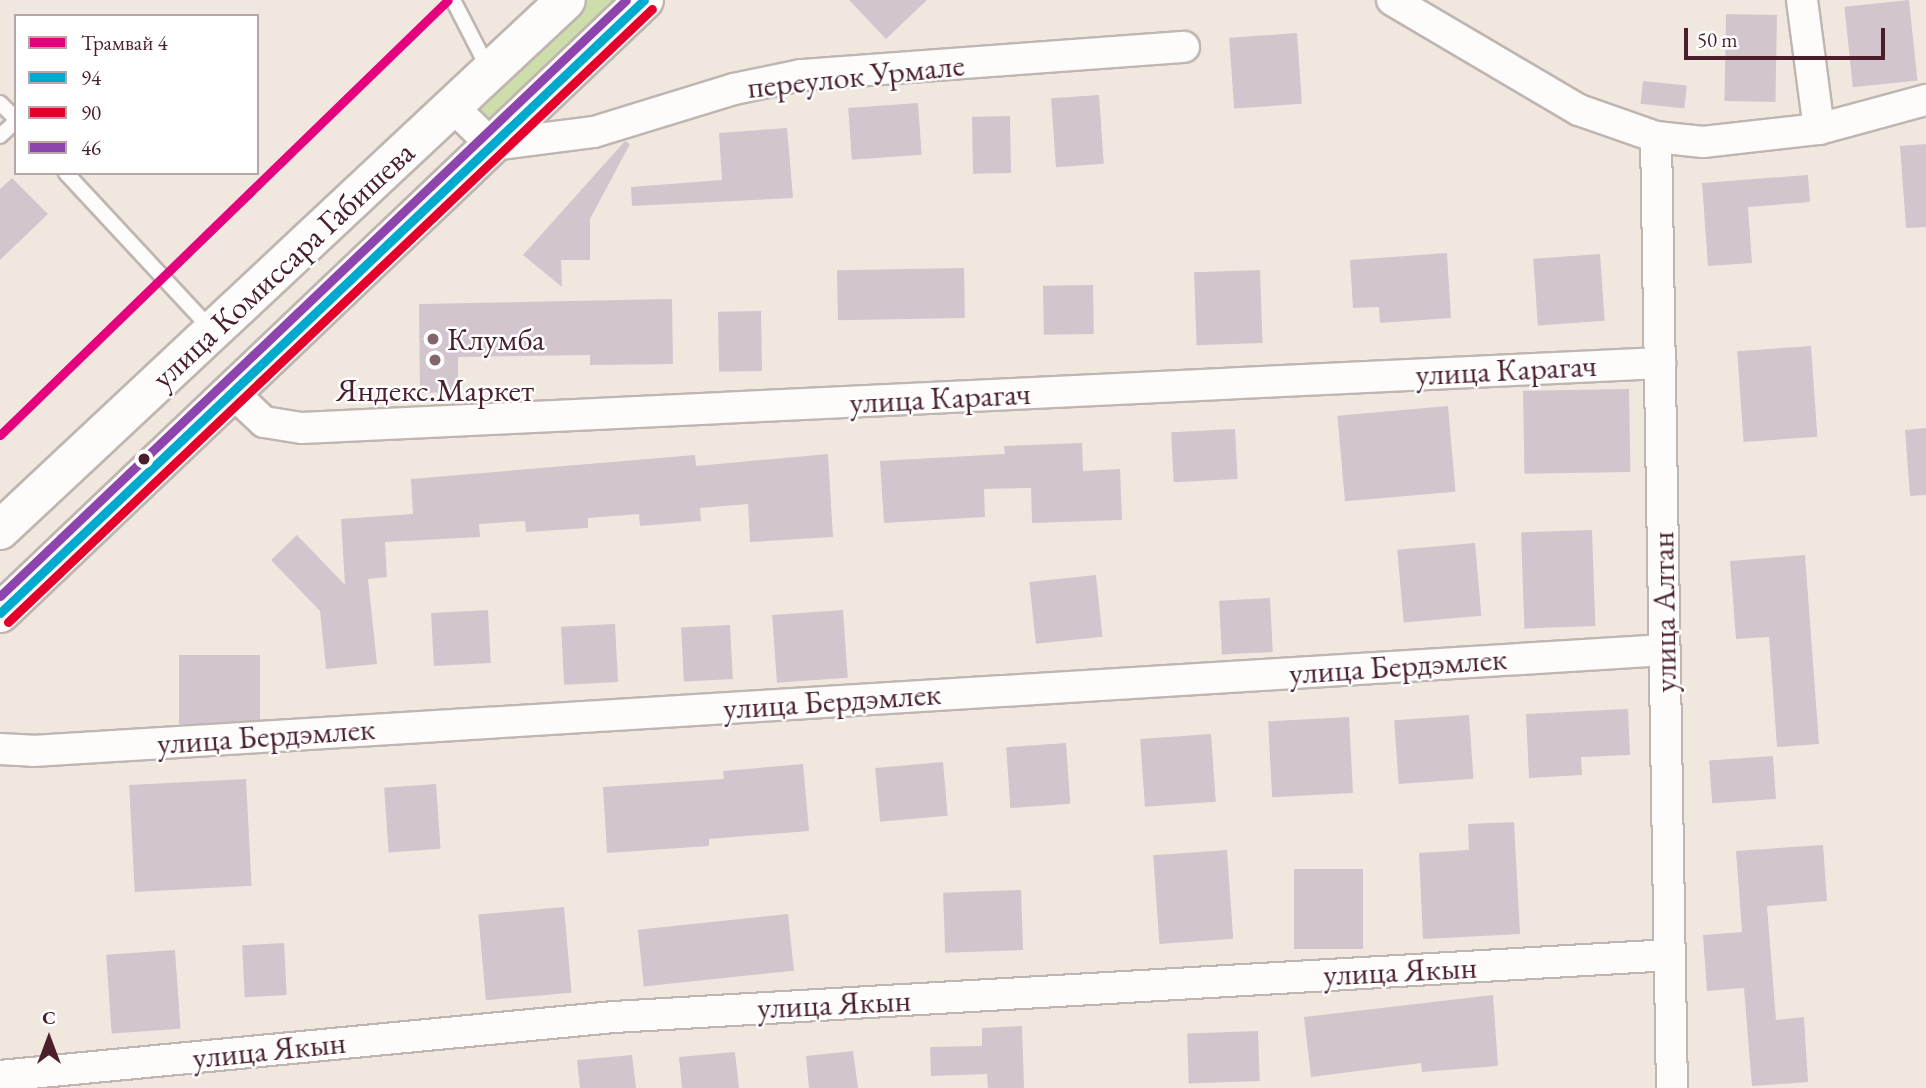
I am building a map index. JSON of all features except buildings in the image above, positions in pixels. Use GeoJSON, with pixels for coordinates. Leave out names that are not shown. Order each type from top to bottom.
{"type":"FeatureCollection","features":[{"type":"Feature","properties":{"kind":"street","name":"улица Комиссара Габишева"},"geometry":{"type":"LineString","coordinates":[[0,530],[566,0]]}},
{"type":"Feature","properties":{"kind":"street","name":"улица Комиссара Габишева"},"geometry":{"type":"LineString","coordinates":[[0,613],[644,0]]}},
{"type":"Feature","properties":{"kind":"street"},"geometry":{"type":"LineString","coordinates":[[1392,0],[1578,110],[1656,137],[1703,142],[1819,129],[1926,100]]}},
{"type":"Feature","properties":{"kind":"street"},"geometry":{"type":"LineString","coordinates":[[1802,0],[1819,129]]}},
{"type":"Feature","properties":{"kind":"street","name":"переулок Урмале"},"geometry":{"type":"LineString","coordinates":[[492,145],[594,132],[734,89],[801,75],[1184,47]]}},
{"type":"Feature","properties":{"kind":"street"},"geometry":{"type":"LineString","coordinates":[[452,106],[492,145]]}},
{"type":"Feature","properties":{"kind":"street","name":"улица Алтан"},"geometry":{"type":"LineString","coordinates":[[1656,137],[1672,1088]]}},
{"type":"Feature","properties":{"kind":"street","name":"улица Карагач"},"geometry":{"type":"LineString","coordinates":[[232,392],[264,422],[302,428],[1660,363]]}},
{"type":"Feature","properties":{"kind":"street","name":"улица Бердэмлек"},"geometry":{"type":"LineString","coordinates":[[0,749],[61,749],[1665,650]]}},
{"type":"Feature","properties":{"kind":"street","name":"улица Якын"},"geometry":{"type":"LineString","coordinates":[[0,1076],[614,1017],[1670,955]]}},
{"type":"Feature","properties":{"kind":"lane"},"geometry":{"type":"LineString","coordinates":[[453,0],[489,71]]}},
{"type":"Feature","properties":{"kind":"lane"},"geometry":{"type":"LineString","coordinates":[[0,103],[14,118]]}},
{"type":"Feature","properties":{"kind":"lane"},"geometry":{"type":"LineString","coordinates":[[0,136],[14,122]]}},
{"type":"Feature","properties":{"kind":"lane"},"geometry":{"type":"LineString","coordinates":[[68,175],[212,330]]}},
{"type":"Feature","properties":{"kind":"green space"},"geometry":{"type":"Polygon","coordinates":[[[581,0],[631,0],[497,125],[474,103],[581,0]]]}},
{"type":"Feature","properties":{"kind":"tram line","name":"4"},"geometry":{"type":"LineString","coordinates":[[0,435],[448,0]]}},
{"type":"Feature","properties":{"kind":"transit line","name":"46"},"geometry":{"type":"LineString","coordinates":[[0,596],[626,0]]}},
{"type":"Feature","properties":{"kind":"transit line","name":"94"},"geometry":{"type":"LineString","coordinates":[[0,613],[644,0]]}},
{"type":"Feature","properties":{"kind":"transit line","name":"90"},"geometry":{"type":"LineString","coordinates":[[8,622],[652,9]]}},
{"type":"Feature","properties":{"kind":"place","name":"Клумба"},"geometry":{"type":"Point","coordinates":[433,339]}},
{"type":"Feature","properties":{"kind":"place","name":"Яндекс.Маркет"},"geometry":{"type":"Point","coordinates":[435,360]}}]}
